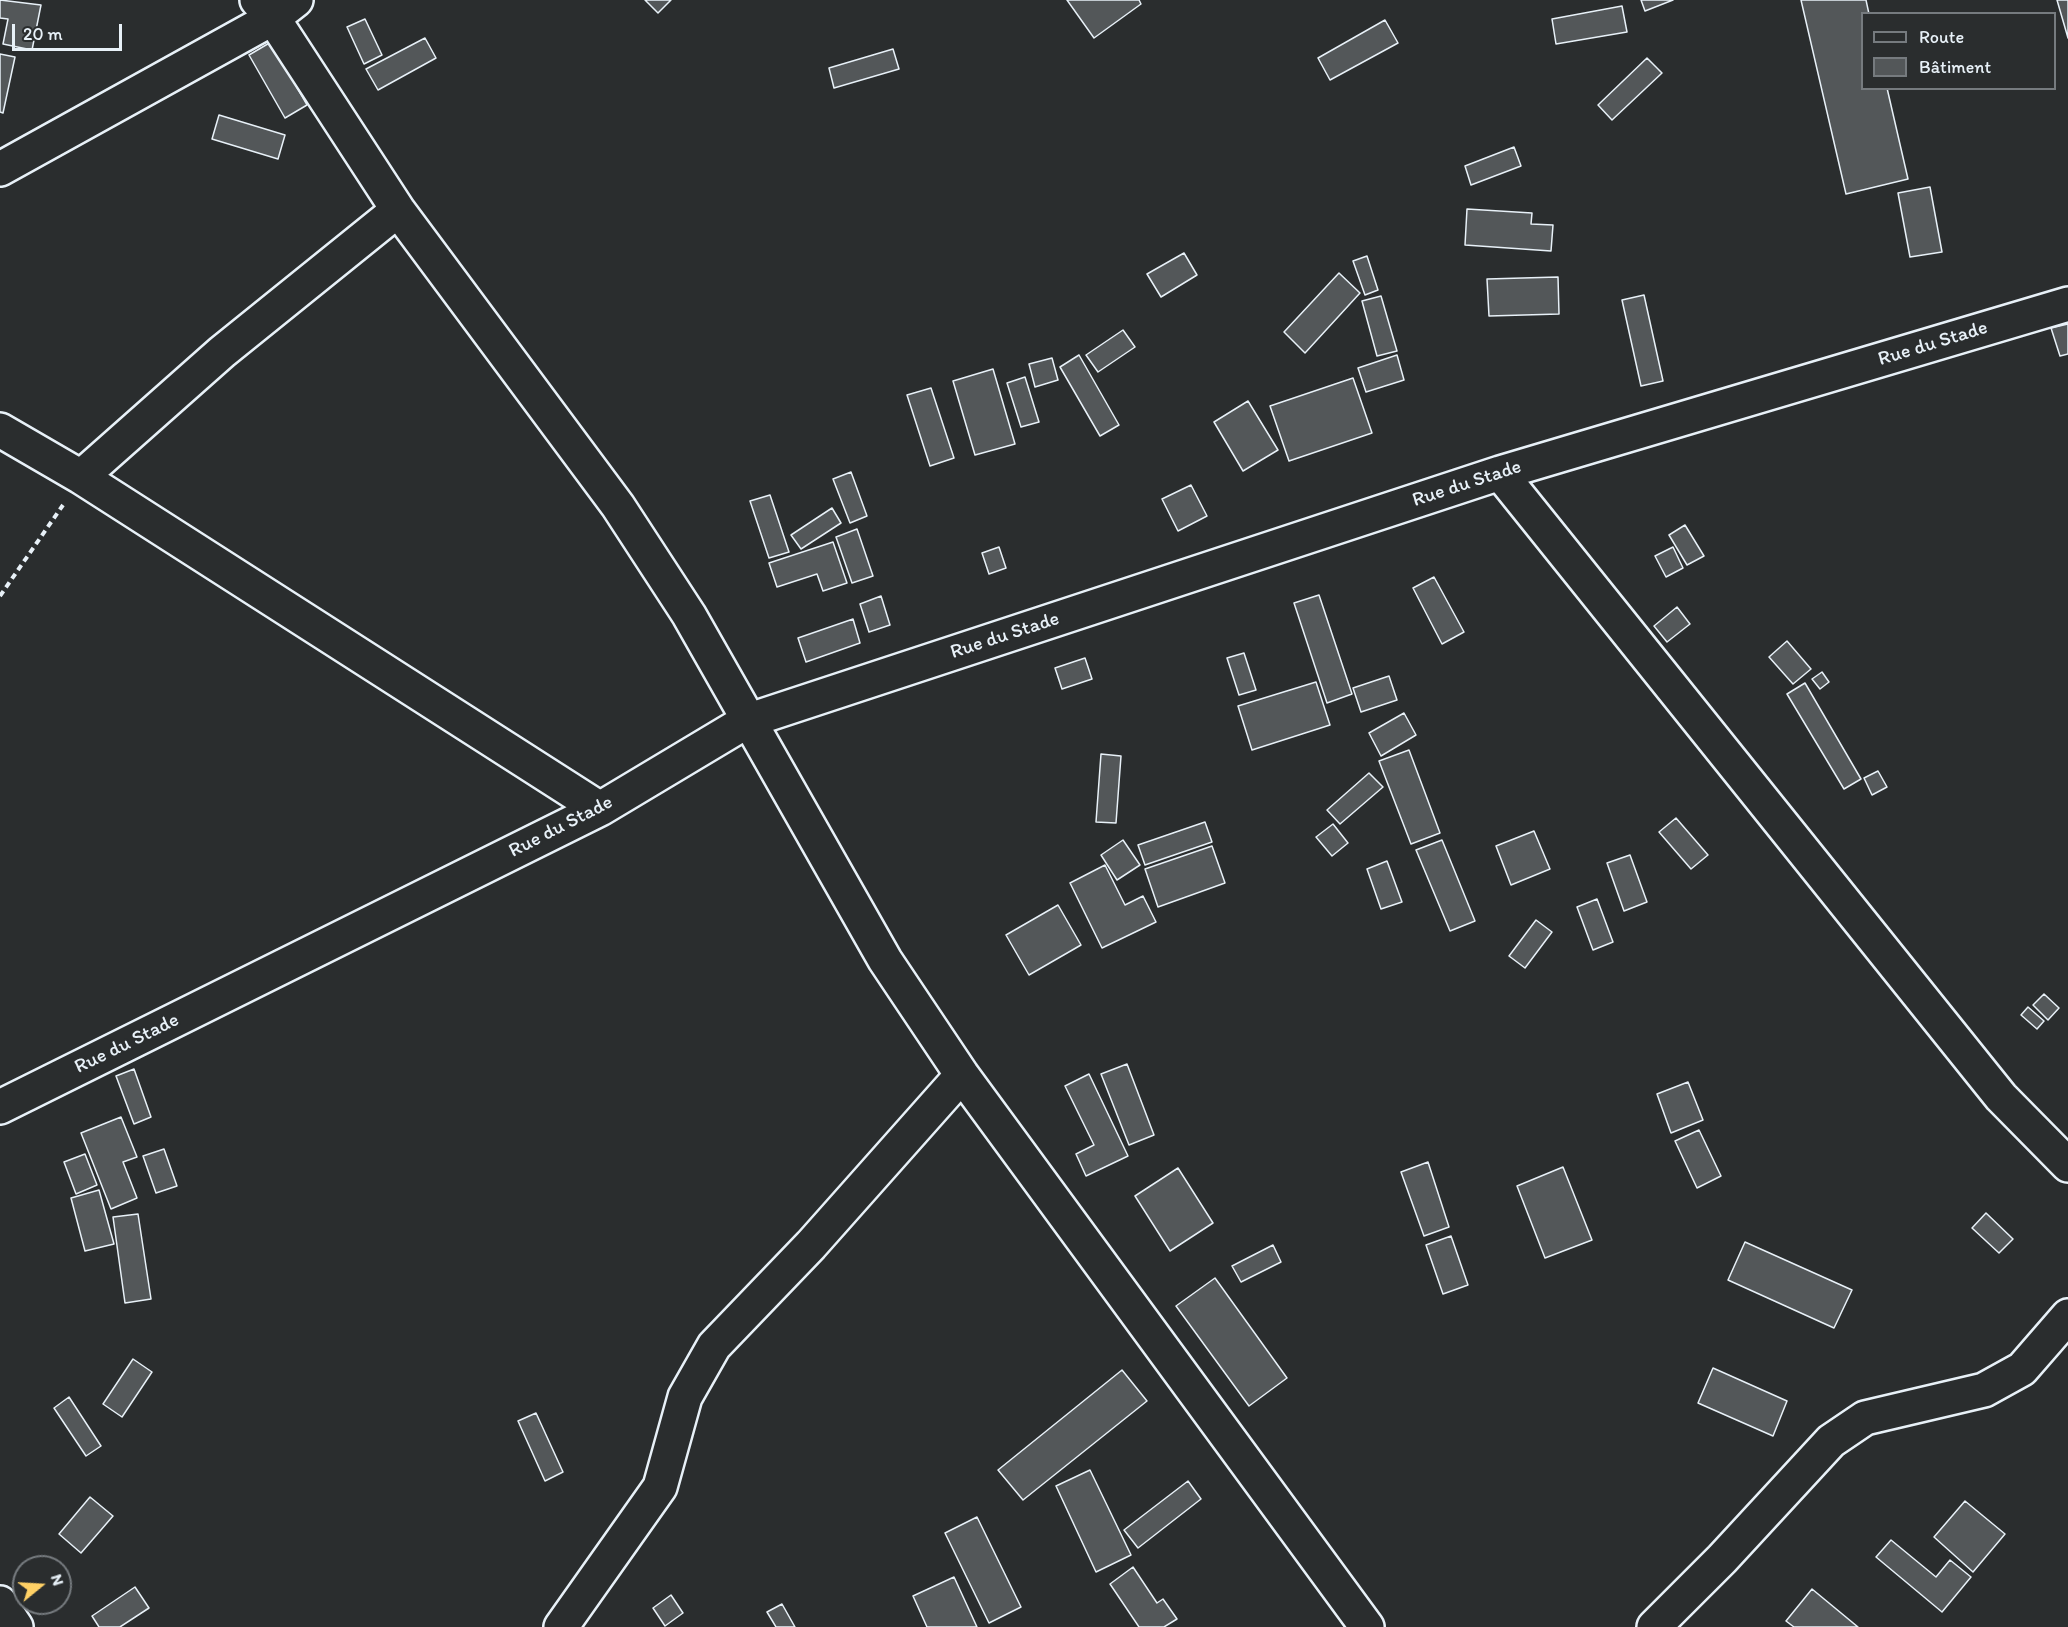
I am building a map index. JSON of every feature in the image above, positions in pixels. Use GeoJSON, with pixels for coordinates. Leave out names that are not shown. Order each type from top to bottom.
{"type":"FeatureCollection","features":[{"type":"Feature","properties":{"kind":"street"},"geometry":{"type":"LineString","coordinates":[[0,169],[275,6],[398,210],[618,506],[689,615],[747,721],[885,960],[962,1075],[1367,1627]]}},
{"type":"Feature","properties":{"kind":"street"},"geometry":{"type":"LineString","coordinates":[[81,477],[222,352],[398,210]]}},
{"type":"Feature","properties":{"kind":"street","name":"Rue du Stade"},"geometry":{"type":"LineString","coordinates":[[0,1107],[600,809],[747,721],[1500,473],[2068,304]]}},
{"type":"Feature","properties":{"kind":"street"},"geometry":{"type":"LineString","coordinates":[[0,430],[81,477],[600,809]]}},
{"type":"Feature","properties":{"kind":"street"},"geometry":{"type":"LineString","coordinates":[[1500,473],[2001,1097],[2068,1165]]}},
{"type":"Feature","properties":{"kind":"street"},"geometry":{"type":"LineString","coordinates":[[561,1627],[660,1487],[685,1397],[714,1346],[811,1245],[962,1075]]}},
{"type":"Feature","properties":{"kind":"street"},"geometry":{"type":"LineString","coordinates":[[1654,1627],[1722,1559],[1831,1442],[1864,1418],[1983,1390],[2022,1369],[2068,1316]]}},
{"type":"Feature","properties":{"kind":"street"},"geometry":{"type":"LineString","coordinates":[[0,1603],[16,1627]]}},
{"type":"Feature","properties":{"kind":"path"},"geometry":{"type":"LineString","coordinates":[[0,596],[81,477]]}},
{"type":"Feature","properties":{"kind":"building"},"geometry":{"type":"Polygon","coordinates":[[[0,0],[41,5],[32,50],[3,44],[8,19],[0,18],[0,0]]]}},
{"type":"Feature","properties":{"kind":"building"},"geometry":{"type":"Polygon","coordinates":[[[645,0],[671,0],[658,13],[645,0]]]}},
{"type":"Feature","properties":{"kind":"building"},"geometry":{"type":"Polygon","coordinates":[[[1067,0],[1139,0],[1141,4],[1094,38],[1067,0]]]}},
{"type":"Feature","properties":{"kind":"building"},"geometry":{"type":"Polygon","coordinates":[[[1641,0],[1673,0],[1645,11],[1641,0]]]}},
{"type":"Feature","properties":{"kind":"building"},"geometry":{"type":"Polygon","coordinates":[[[1801,0],[1866,0],[1869,12],[1861,12],[1861,90],[1887,90],[1908,179],[1846,194],[1801,0]]]}},
{"type":"Feature","properties":{"kind":"building"},"geometry":{"type":"Polygon","coordinates":[[[2057,0],[2068,0],[2068,38],[2057,0]]]}},
{"type":"Feature","properties":{"kind":"building"},"geometry":{"type":"Polygon","coordinates":[[[1622,6],[1627,32],[1556,44],[1552,19],[1622,6]]]}},
{"type":"Feature","properties":{"kind":"building"},"geometry":{"type":"Polygon","coordinates":[[[365,19],[382,55],[364,64],[347,27],[365,19]]]}},
{"type":"Feature","properties":{"kind":"building"},"geometry":{"type":"Polygon","coordinates":[[[1385,20],[1398,43],[1330,80],[1318,58],[1385,20]]]}},
{"type":"Feature","properties":{"kind":"building"},"geometry":{"type":"Polygon","coordinates":[[[425,38],[436,58],[378,90],[366,69],[425,38]]]}},
{"type":"Feature","properties":{"kind":"building"},"geometry":{"type":"Polygon","coordinates":[[[271,42],[307,105],[285,118],[249,55],[271,42]]]}},
{"type":"Feature","properties":{"kind":"building"},"geometry":{"type":"Polygon","coordinates":[[[893,49],[899,69],[834,88],[829,68],[893,49]]]}},
{"type":"Feature","properties":{"kind":"building"},"geometry":{"type":"Polygon","coordinates":[[[0,54],[15,57],[3,113],[0,112],[0,54]]]}},
{"type":"Feature","properties":{"kind":"building"},"geometry":{"type":"Polygon","coordinates":[[[1647,58],[1662,73],[1612,120],[1598,105],[1647,58]]]}},
{"type":"Feature","properties":{"kind":"building"},"geometry":{"type":"Polygon","coordinates":[[[219,115],[285,135],[278,159],[212,139],[219,115]]]}},
{"type":"Feature","properties":{"kind":"building"},"geometry":{"type":"Polygon","coordinates":[[[1514,147],[1521,166],[1471,185],[1465,166],[1514,147]]]}},
{"type":"Feature","properties":{"kind":"building"},"geometry":{"type":"Polygon","coordinates":[[[1930,187],[1942,252],[1910,257],[1898,193],[1930,187]]]}},
{"type":"Feature","properties":{"kind":"building"},"geometry":{"type":"Polygon","coordinates":[[[1467,209],[1532,213],[1531,224],[1553,225],[1551,251],[1465,245],[1467,209]]]}},
{"type":"Feature","properties":{"kind":"building"},"geometry":{"type":"Polygon","coordinates":[[[1184,253],[1197,275],[1161,297],[1147,274],[1184,253]]]}},
{"type":"Feature","properties":{"kind":"building"},"geometry":{"type":"Polygon","coordinates":[[[1367,256],[1378,290],[1365,295],[1353,261],[1367,256]]]}},
{"type":"Feature","properties":{"kind":"building"},"geometry":{"type":"Polygon","coordinates":[[[1339,273],[1360,293],[1305,353],[1284,332],[1339,273]]]}},
{"type":"Feature","properties":{"kind":"building"},"geometry":{"type":"Polygon","coordinates":[[[1558,277],[1559,314],[1489,316],[1487,279],[1558,277]]]}},
{"type":"Feature","properties":{"kind":"building"},"geometry":{"type":"Polygon","coordinates":[[[1644,295],[1663,381],[1641,386],[1622,300],[1644,295]]]}},
{"type":"Feature","properties":{"kind":"building"},"geometry":{"type":"Polygon","coordinates":[[[1381,296],[1397,351],[1377,356],[1362,301],[1381,296]]]}},
{"type":"Feature","properties":{"kind":"building"},"geometry":{"type":"Polygon","coordinates":[[[2068,324],[2068,354],[2060,356],[2051,328],[2068,324]]]}},
{"type":"Feature","properties":{"kind":"building"},"geometry":{"type":"Polygon","coordinates":[[[1123,330],[1135,347],[1098,372],[1086,355],[1123,330]]]}},
{"type":"Feature","properties":{"kind":"building"},"geometry":{"type":"Polygon","coordinates":[[[1079,355],[1119,425],[1100,436],[1060,367],[1079,355]]]}},
{"type":"Feature","properties":{"kind":"building"},"geometry":{"type":"Polygon","coordinates":[[[1397,355],[1404,380],[1366,392],[1358,368],[1397,355]]]}},
{"type":"Feature","properties":{"kind":"building"},"geometry":{"type":"Polygon","coordinates":[[[1052,358],[1058,380],[1035,387],[1029,364],[1052,358]]]}},
{"type":"Feature","properties":{"kind":"building"},"geometry":{"type":"Polygon","coordinates":[[[993,369],[1015,444],[975,455],[953,381],[993,369]]]}},
{"type":"Feature","properties":{"kind":"building"},"geometry":{"type":"Polygon","coordinates":[[[1025,377],[1039,422],[1021,427],[1007,383],[1025,377]]]}},
{"type":"Feature","properties":{"kind":"building"},"geometry":{"type":"Polygon","coordinates":[[[1353,378],[1372,433],[1289,461],[1270,406],[1353,378]]]}},
{"type":"Feature","properties":{"kind":"building"},"geometry":{"type":"Polygon","coordinates":[[[931,388],[954,458],[930,466],[907,395],[931,388]]]}},
{"type":"Feature","properties":{"kind":"building"},"geometry":{"type":"Polygon","coordinates":[[[1248,401],[1278,450],[1243,471],[1214,422],[1248,401]]]}},
{"type":"Feature","properties":{"kind":"building"},"geometry":{"type":"Polygon","coordinates":[[[851,472],[867,516],[850,523],[833,479],[851,472]]]}},
{"type":"Feature","properties":{"kind":"building"},"geometry":{"type":"Polygon","coordinates":[[[1191,485],[1207,516],[1178,531],[1162,499],[1191,485]]]}},
{"type":"Feature","properties":{"kind":"building"},"geometry":{"type":"Polygon","coordinates":[[[770,495],[789,552],[769,558],[750,501],[770,495]]]}},
{"type":"Feature","properties":{"kind":"building"},"geometry":{"type":"Polygon","coordinates":[[[832,508],[841,523],[801,549],[791,535],[832,508]]]}},
{"type":"Feature","properties":{"kind":"building"},"geometry":{"type":"Polygon","coordinates":[[[1685,525],[1704,556],[1687,565],[1669,535],[1685,525]]]}},
{"type":"Feature","properties":{"kind":"building"},"geometry":{"type":"Polygon","coordinates":[[[857,529],[873,576],[852,583],[836,537],[857,529]]]}},
{"type":"Feature","properties":{"kind":"building"},"geometry":{"type":"Polygon","coordinates":[[[833,542],[847,583],[823,591],[817,574],[777,587],[769,563],[833,542]]]}},
{"type":"Feature","properties":{"kind":"building"},"geometry":{"type":"Polygon","coordinates":[[[999,547],[1006,568],[989,574],[982,553],[999,547]]]}},
{"type":"Feature","properties":{"kind":"building"},"geometry":{"type":"Polygon","coordinates":[[[1673,547],[1683,568],[1666,577],[1655,556],[1673,547]]]}},
{"type":"Feature","properties":{"kind":"building"},"geometry":{"type":"Polygon","coordinates":[[[1434,577],[1464,632],[1442,644],[1413,588],[1434,577]]]}},
{"type":"Feature","properties":{"kind":"building"},"geometry":{"type":"Polygon","coordinates":[[[1319,595],[1352,694],[1327,703],[1294,603],[1319,595]]]}},
{"type":"Feature","properties":{"kind":"building"},"geometry":{"type":"Polygon","coordinates":[[[881,596],[890,625],[869,632],[860,604],[881,596]]]}},
{"type":"Feature","properties":{"kind":"building"},"geometry":{"type":"Polygon","coordinates":[[[1677,607],[1690,624],[1667,642],[1654,626],[1677,607]]]}},
{"type":"Feature","properties":{"kind":"building"},"geometry":{"type":"Polygon","coordinates":[[[853,619],[860,643],[806,662],[798,638],[853,619]]]}},
{"type":"Feature","properties":{"kind":"building"},"geometry":{"type":"Polygon","coordinates":[[[1787,641],[1811,669],[1793,684],[1769,657],[1787,641]]]}},
{"type":"Feature","properties":{"kind":"building"},"geometry":{"type":"Polygon","coordinates":[[[1244,653],[1256,690],[1239,695],[1227,658],[1244,653]]]}},
{"type":"Feature","properties":{"kind":"building"},"geometry":{"type":"Polygon","coordinates":[[[1085,658],[1092,679],[1062,689],[1055,668],[1085,658]]]}},
{"type":"Feature","properties":{"kind":"building"},"geometry":{"type":"Polygon","coordinates":[[[1822,672],[1829,682],[1820,689],[1812,679],[1822,672]]]}},
{"type":"Feature","properties":{"kind":"building"},"geometry":{"type":"Polygon","coordinates":[[[1389,676],[1397,700],[1361,712],[1353,688],[1389,676]]]}},
{"type":"Feature","properties":{"kind":"building"},"geometry":{"type":"Polygon","coordinates":[[[1316,682],[1330,725],[1252,750],[1238,706],[1316,682]]]}},
{"type":"Feature","properties":{"kind":"building"},"geometry":{"type":"Polygon","coordinates":[[[1805,683],[1861,779],[1844,789],[1787,694],[1805,683]]]}},
{"type":"Feature","properties":{"kind":"building"},"geometry":{"type":"Polygon","coordinates":[[[1404,713],[1416,735],[1381,756],[1369,733],[1404,713]]]}},
{"type":"Feature","properties":{"kind":"building"},"geometry":{"type":"Polygon","coordinates":[[[1409,750],[1440,833],[1411,844],[1379,761],[1409,750]]]}},
{"type":"Feature","properties":{"kind":"building"},"geometry":{"type":"Polygon","coordinates":[[[1101,754],[1121,756],[1116,823],[1096,822],[1101,754]]]}},
{"type":"Feature","properties":{"kind":"building"},"geometry":{"type":"Polygon","coordinates":[[[1878,771],[1887,787],[1872,795],[1864,778],[1878,771]]]}},
{"type":"Feature","properties":{"kind":"building"},"geometry":{"type":"Polygon","coordinates":[[[1369,773],[1383,787],[1340,824],[1327,810],[1369,773]]]}},
{"type":"Feature","properties":{"kind":"building"},"geometry":{"type":"Polygon","coordinates":[[[1676,818],[1708,855],[1691,869],[1659,832],[1676,818]]]}},
{"type":"Feature","properties":{"kind":"building"},"geometry":{"type":"Polygon","coordinates":[[[1205,822],[1212,842],[1145,865],[1138,845],[1205,822]]]}},
{"type":"Feature","properties":{"kind":"building"},"geometry":{"type":"Polygon","coordinates":[[[1333,824],[1348,843],[1332,856],[1316,837],[1333,824]]]}},
{"type":"Feature","properties":{"kind":"building"},"geometry":{"type":"Polygon","coordinates":[[[1534,831],[1550,869],[1511,885],[1496,846],[1534,831]]]}},
{"type":"Feature","properties":{"kind":"building"},"geometry":{"type":"Polygon","coordinates":[[[1123,840],[1140,865],[1117,880],[1101,855],[1123,840]]]}},
{"type":"Feature","properties":{"kind":"building"},"geometry":{"type":"Polygon","coordinates":[[[1442,840],[1475,921],[1450,931],[1416,850],[1442,840]]]}},
{"type":"Feature","properties":{"kind":"building"},"geometry":{"type":"Polygon","coordinates":[[[1212,846],[1225,883],[1158,907],[1145,869],[1212,846]]]}},
{"type":"Feature","properties":{"kind":"building"},"geometry":{"type":"Polygon","coordinates":[[[1630,855],[1647,902],[1624,911],[1607,863],[1630,855]]]}},
{"type":"Feature","properties":{"kind":"building"},"geometry":{"type":"Polygon","coordinates":[[[1387,861],[1402,902],[1381,909],[1367,869],[1387,861]]]}},
{"type":"Feature","properties":{"kind":"building"},"geometry":{"type":"Polygon","coordinates":[[[1105,865],[1125,905],[1143,896],[1156,922],[1102,948],[1070,883],[1105,865]]]}},
{"type":"Feature","properties":{"kind":"building"},"geometry":{"type":"Polygon","coordinates":[[[1597,899],[1613,942],[1593,950],[1577,907],[1597,899]]]}},
{"type":"Feature","properties":{"kind":"building"},"geometry":{"type":"Polygon","coordinates":[[[1058,905],[1081,945],[1029,975],[1006,935],[1058,905]]]}},
{"type":"Feature","properties":{"kind":"building"},"geometry":{"type":"Polygon","coordinates":[[[1536,920],[1552,932],[1525,968],[1509,956],[1536,920]]]}},
{"type":"Feature","properties":{"kind":"building"},"geometry":{"type":"Polygon","coordinates":[[[2044,994],[2059,1008],[2048,1020],[2033,1005],[2044,994]]]}},
{"type":"Feature","properties":{"kind":"building"},"geometry":{"type":"Polygon","coordinates":[[[2028,1007],[2044,1021],[2037,1029],[2021,1015],[2028,1007]]]}},
{"type":"Feature","properties":{"kind":"building"},"geometry":{"type":"Polygon","coordinates":[[[1127,1064],[1154,1135],[1129,1145],[1101,1074],[1127,1064]]]}},
{"type":"Feature","properties":{"kind":"building"},"geometry":{"type":"Polygon","coordinates":[[[134,1069],[151,1117],[134,1124],[116,1076],[134,1069]]]}},
{"type":"Feature","properties":{"kind":"building"},"geometry":{"type":"Polygon","coordinates":[[[1089,1074],[1128,1156],[1086,1176],[1076,1154],[1094,1145],[1065,1086],[1089,1074]]]}},
{"type":"Feature","properties":{"kind":"building"},"geometry":{"type":"Polygon","coordinates":[[[1688,1082],[1703,1120],[1671,1133],[1657,1094],[1688,1082]]]}},
{"type":"Feature","properties":{"kind":"building"},"geometry":{"type":"Polygon","coordinates":[[[121,1117],[137,1157],[123,1162],[137,1198],[111,1209],[81,1133],[121,1117]]]}},
{"type":"Feature","properties":{"kind":"building"},"geometry":{"type":"Polygon","coordinates":[[[1699,1130],[1721,1176],[1697,1188],[1675,1141],[1699,1130]]]}},
{"type":"Feature","properties":{"kind":"building"},"geometry":{"type":"Polygon","coordinates":[[[164,1149],[177,1186],[156,1193],[143,1156],[164,1149]]]}},
{"type":"Feature","properties":{"kind":"building"},"geometry":{"type":"Polygon","coordinates":[[[85,1154],[97,1185],[76,1194],[64,1162],[85,1154]]]}},
{"type":"Feature","properties":{"kind":"building"},"geometry":{"type":"Polygon","coordinates":[[[1428,1162],[1449,1227],[1424,1236],[1401,1172],[1428,1162]]]}},
{"type":"Feature","properties":{"kind":"building"},"geometry":{"type":"Polygon","coordinates":[[[1563,1167],[1592,1240],[1545,1258],[1517,1186],[1563,1167]]]}},
{"type":"Feature","properties":{"kind":"building"},"geometry":{"type":"Polygon","coordinates":[[[1178,1168],[1213,1223],[1170,1251],[1135,1196],[1178,1168]]]}},
{"type":"Feature","properties":{"kind":"building"},"geometry":{"type":"Polygon","coordinates":[[[99,1190],[114,1244],[85,1251],[71,1198],[99,1190]]]}},
{"type":"Feature","properties":{"kind":"building"},"geometry":{"type":"Polygon","coordinates":[[[1986,1213],[2013,1239],[1999,1253],[1972,1228],[1986,1213]]]}},
{"type":"Feature","properties":{"kind":"building"},"geometry":{"type":"Polygon","coordinates":[[[138,1214],[151,1299],[125,1303],[113,1217],[138,1214]]]}},
{"type":"Feature","properties":{"kind":"building"},"geometry":{"type":"Polygon","coordinates":[[[1451,1236],[1468,1285],[1443,1294],[1426,1245],[1451,1236]]]}},
{"type":"Feature","properties":{"kind":"building"},"geometry":{"type":"Polygon","coordinates":[[[1745,1242],[1852,1290],[1834,1328],[1728,1280],[1745,1242]]]}},
{"type":"Feature","properties":{"kind":"building"},"geometry":{"type":"Polygon","coordinates":[[[1273,1245],[1281,1262],[1241,1282],[1232,1266],[1273,1245]]]}},
{"type":"Feature","properties":{"kind":"building"},"geometry":{"type":"Polygon","coordinates":[[[1215,1278],[1287,1378],[1249,1406],[1176,1306],[1215,1278]]]}},
{"type":"Feature","properties":{"kind":"building"},"geometry":{"type":"Polygon","coordinates":[[[133,1359],[152,1372],[122,1417],[103,1404],[133,1359]]]}},
{"type":"Feature","properties":{"kind":"building"},"geometry":{"type":"Polygon","coordinates":[[[1713,1368],[1787,1401],[1773,1436],[1698,1403],[1713,1368]]]}},
{"type":"Feature","properties":{"kind":"building"},"geometry":{"type":"Polygon","coordinates":[[[1122,1370],[1147,1401],[1023,1500],[998,1470],[1122,1370]]]}},
{"type":"Feature","properties":{"kind":"building"},"geometry":{"type":"Polygon","coordinates":[[[69,1397],[101,1446],[86,1456],[54,1408],[69,1397]]]}},
{"type":"Feature","properties":{"kind":"building"},"geometry":{"type":"Polygon","coordinates":[[[536,1413],[563,1472],[545,1481],[518,1421],[536,1413]]]}},
{"type":"Feature","properties":{"kind":"building"},"geometry":{"type":"Polygon","coordinates":[[[1090,1470],[1131,1555],[1096,1572],[1056,1486],[1090,1470]]]}},
{"type":"Feature","properties":{"kind":"building"},"geometry":{"type":"Polygon","coordinates":[[[1188,1481],[1201,1499],[1138,1548],[1124,1530],[1188,1481]]]}},
{"type":"Feature","properties":{"kind":"building"},"geometry":{"type":"Polygon","coordinates":[[[90,1497],[113,1516],[81,1553],[59,1534],[90,1497]]]}},
{"type":"Feature","properties":{"kind":"building"},"geometry":{"type":"Polygon","coordinates":[[[1965,1501],[2005,1534],[1973,1572],[1934,1537],[1965,1501]]]}},
{"type":"Feature","properties":{"kind":"building"},"geometry":{"type":"Polygon","coordinates":[[[977,1517],[1021,1607],[989,1623],[945,1533],[977,1517]]]}},
{"type":"Feature","properties":{"kind":"building"},"geometry":{"type":"Polygon","coordinates":[[[1891,1540],[1936,1577],[1950,1560],[1971,1577],[1942,1612],[1876,1557],[1891,1540]]]}},
{"type":"Feature","properties":{"kind":"building"},"geometry":{"type":"Polygon","coordinates":[[[1133,1567],[1157,1603],[1163,1599],[1177,1619],[1164,1627],[1139,1627],[1110,1584],[1133,1567]]]}},
{"type":"Feature","properties":{"kind":"building"},"geometry":{"type":"Polygon","coordinates":[[[954,1577],[977,1627],[927,1627],[913,1596],[954,1577]]]}},
{"type":"Feature","properties":{"kind":"building"},"geometry":{"type":"Polygon","coordinates":[[[135,1587],[149,1608],[120,1627],[99,1627],[92,1616],[135,1587]]]}},
{"type":"Feature","properties":{"kind":"building"},"geometry":{"type":"Polygon","coordinates":[[[1812,1589],[1858,1627],[1794,1627],[1786,1621],[1812,1589]]]}},
{"type":"Feature","properties":{"kind":"building"},"geometry":{"type":"Polygon","coordinates":[[[671,1595],[683,1613],[665,1626],[653,1608],[671,1595]]]}},
{"type":"Feature","properties":{"kind":"building"},"geometry":{"type":"Polygon","coordinates":[[[782,1604],[795,1627],[776,1627],[767,1612],[782,1604]]]}}]}
